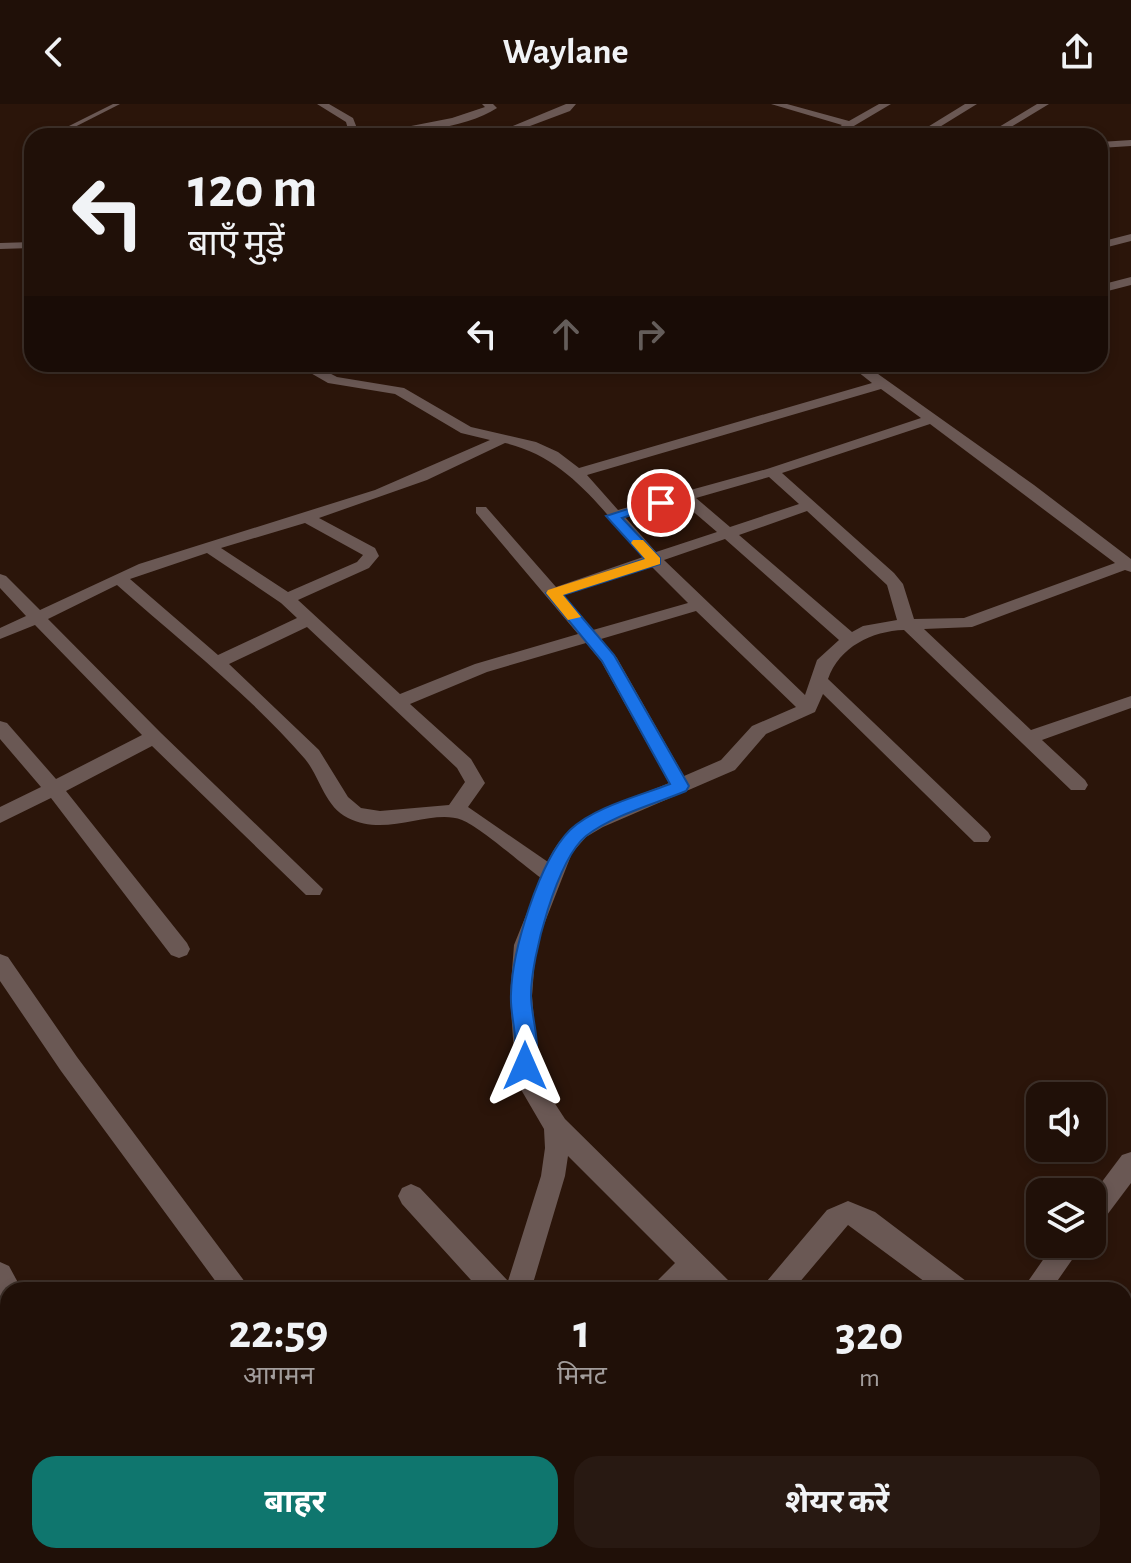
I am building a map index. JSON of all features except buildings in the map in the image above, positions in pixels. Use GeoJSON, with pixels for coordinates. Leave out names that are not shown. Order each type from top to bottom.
{"type":"FeatureCollection","features":[{"type":"Feature","properties":{"kind":"street"},"geometry":{"type":"LineString","coordinates":[[322,104],[350,120],[352,128]]}},
{"type":"Feature","properties":{"kind":"street"},"geometry":{"type":"LineString","coordinates":[[412,128],[454,121],[492,108],[487,104]]}},
{"type":"Feature","properties":{"kind":"street"},"geometry":{"type":"LineString","coordinates":[[516,128],[567,109],[571,104]]}},
{"type":"Feature","properties":{"kind":"street"},"geometry":{"type":"LineString","coordinates":[[776,104],[848,124]]}},
{"type":"Feature","properties":{"kind":"street"},"geometry":{"type":"LineString","coordinates":[[842,128],[882,104]]}},
{"type":"Feature","properties":{"kind":"street"},"geometry":{"type":"LineString","coordinates":[[932,128],[972,104]]}},
{"type":"Feature","properties":{"kind":"street"},"geometry":{"type":"LineString","coordinates":[[1003,128],[1044,104]]}},
{"type":"Feature","properties":{"kind":"street"},"geometry":{"type":"LineString","coordinates":[[1108,144],[1131,143]]}},
{"type":"Feature","properties":{"kind":"street"},"geometry":{"type":"LineString","coordinates":[[1108,244],[1131,237]]}},
{"type":"Feature","properties":{"kind":"street"},"geometry":{"type":"LineString","coordinates":[[0,246],[24,245]]}},
{"type":"Feature","properties":{"kind":"street"},"geometry":{"type":"LineString","coordinates":[[1108,287],[1131,281]]}},
{"type":"Feature","properties":{"kind":"street"},"geometry":{"type":"LineString","coordinates":[[318,372],[333,380],[399,391],[466,430],[544,450],[577,473],[655,561],[809,708]]}},
{"type":"Feature","properties":{"kind":"street"},"geometry":{"type":"LineString","coordinates":[[866,372],[1129,566]]}},
{"type":"Feature","properties":{"kind":"street"},"geometry":{"type":"LineString","coordinates":[[577,473],[882,384]]}},
{"type":"Feature","properties":{"kind":"street"},"geometry":{"type":"LineString","coordinates":[[613,516],[772,472],[931,419]]}},
{"type":"Feature","properties":{"kind":"street"},"geometry":{"type":"LineString","coordinates":[[0,634],[119,578],[448,466],[503,439]]}},
{"type":"Feature","properties":{"kind":"street"},"geometry":{"type":"LineString","coordinates":[[772,472],[895,584],[907,623],[1078,785]]}},
{"type":"Feature","properties":{"kind":"street"},"geometry":{"type":"LineString","coordinates":[[685,496],[850,640]]}},
{"type":"Feature","properties":{"kind":"street"},"geometry":{"type":"LineString","coordinates":[[553,593],[655,561],[807,506]]}},
{"type":"Feature","properties":{"kind":"street"},"geometry":{"type":"LineString","coordinates":[[481,510],[608,658],[680,786]]}},
{"type":"Feature","properties":{"kind":"street"},"geometry":{"type":"LineString","coordinates":[[287,599],[363,565],[371,556],[369,551],[305,517]]}},
{"type":"Feature","properties":{"kind":"street"},"geometry":{"type":"LineString","coordinates":[[209,547],[287,599],[472,774],[475,783],[471,792],[455,811]]}},
{"type":"Feature","properties":{"kind":"street"},"geometry":{"type":"LineString","coordinates":[[809,708],[817,678],[826,660],[850,640],[869,630],[907,623],[966,623],[1129,566]]}},
{"type":"Feature","properties":{"kind":"street"},"geometry":{"type":"LineString","coordinates":[[119,578],[311,754],[352,812],[368,819],[455,811],[478,819],[553,876]]}},
{"type":"Feature","properties":{"kind":"street"},"geometry":{"type":"LineString","coordinates":[[0,579],[154,737],[313,889]]}},
{"type":"Feature","properties":{"kind":"street"},"geometry":{"type":"LineString","coordinates":[[395,703],[481,668],[700,605]]}},
{"type":"Feature","properties":{"kind":"street"},"geometry":{"type":"LineString","coordinates":[[215,664],[307,620]]}},
{"type":"Feature","properties":{"kind":"street"},"geometry":{"type":"LineString","coordinates":[[817,678],[981,837]]}},
{"type":"Feature","properties":{"kind":"street"},"geometry":{"type":"LineString","coordinates":[[1028,738],[1131,702]]}},
{"type":"Feature","properties":{"kind":"street"},"geometry":{"type":"LineString","coordinates":[[711,1282],[556,1127],[528,1081],[521,996],[525,945],[563,850],[579,832],[728,765],[759,730],[809,708]]}},
{"type":"Feature","properties":{"kind":"street"},"geometry":{"type":"LineString","coordinates":[[0,727],[54,789],[179,949]]}},
{"type":"Feature","properties":{"kind":"street"},"geometry":{"type":"LineString","coordinates":[[0,816],[154,737]]}},
{"type":"Feature","properties":{"kind":"street"},"geometry":{"type":"LineString","coordinates":[[0,963],[69,1064],[232,1282]]}},
{"type":"Feature","properties":{"kind":"street"},"geometry":{"type":"LineString","coordinates":[[520,1282],[553,1176],[556,1127]]}},
{"type":"Feature","properties":{"kind":"street"},"geometry":{"type":"LineString","coordinates":[[1106,1196],[1131,1163]]}},
{"type":"Feature","properties":{"kind":"street"},"geometry":{"type":"LineString","coordinates":[[411,1196],[491,1282]]}},
{"type":"Feature","properties":{"kind":"street"},"geometry":{"type":"LineString","coordinates":[[783,1282],[836,1218],[848,1213],[866,1220],[947,1282]]}},
{"type":"Feature","properties":{"kind":"street"},"geometry":{"type":"LineString","coordinates":[[1041,1282],[1059,1258]]}},
{"type":"Feature","properties":{"kind":"street"},"geometry":{"type":"LineString","coordinates":[[674,1282],[691,1265]]}},
{"type":"Feature","properties":{"kind":"lane"},"geometry":{"type":"LineString","coordinates":[[68,128],[117,104]]}},
{"type":"Feature","properties":{"kind":"slow traffic"},"geometry":{"type":"LineString","coordinates":[[573,617],[553,593],[655,561],[638,543]]}},
{"type":"Feature","properties":{"kind":"route"},"geometry":{"type":"LineString","coordinates":[[525,1066],[526,1040],[521,996],[525,945],[563,850],[579,832],[596,822],[680,786],[608,658],[553,593],[655,561],[613,516],[661,503]]}}]}
